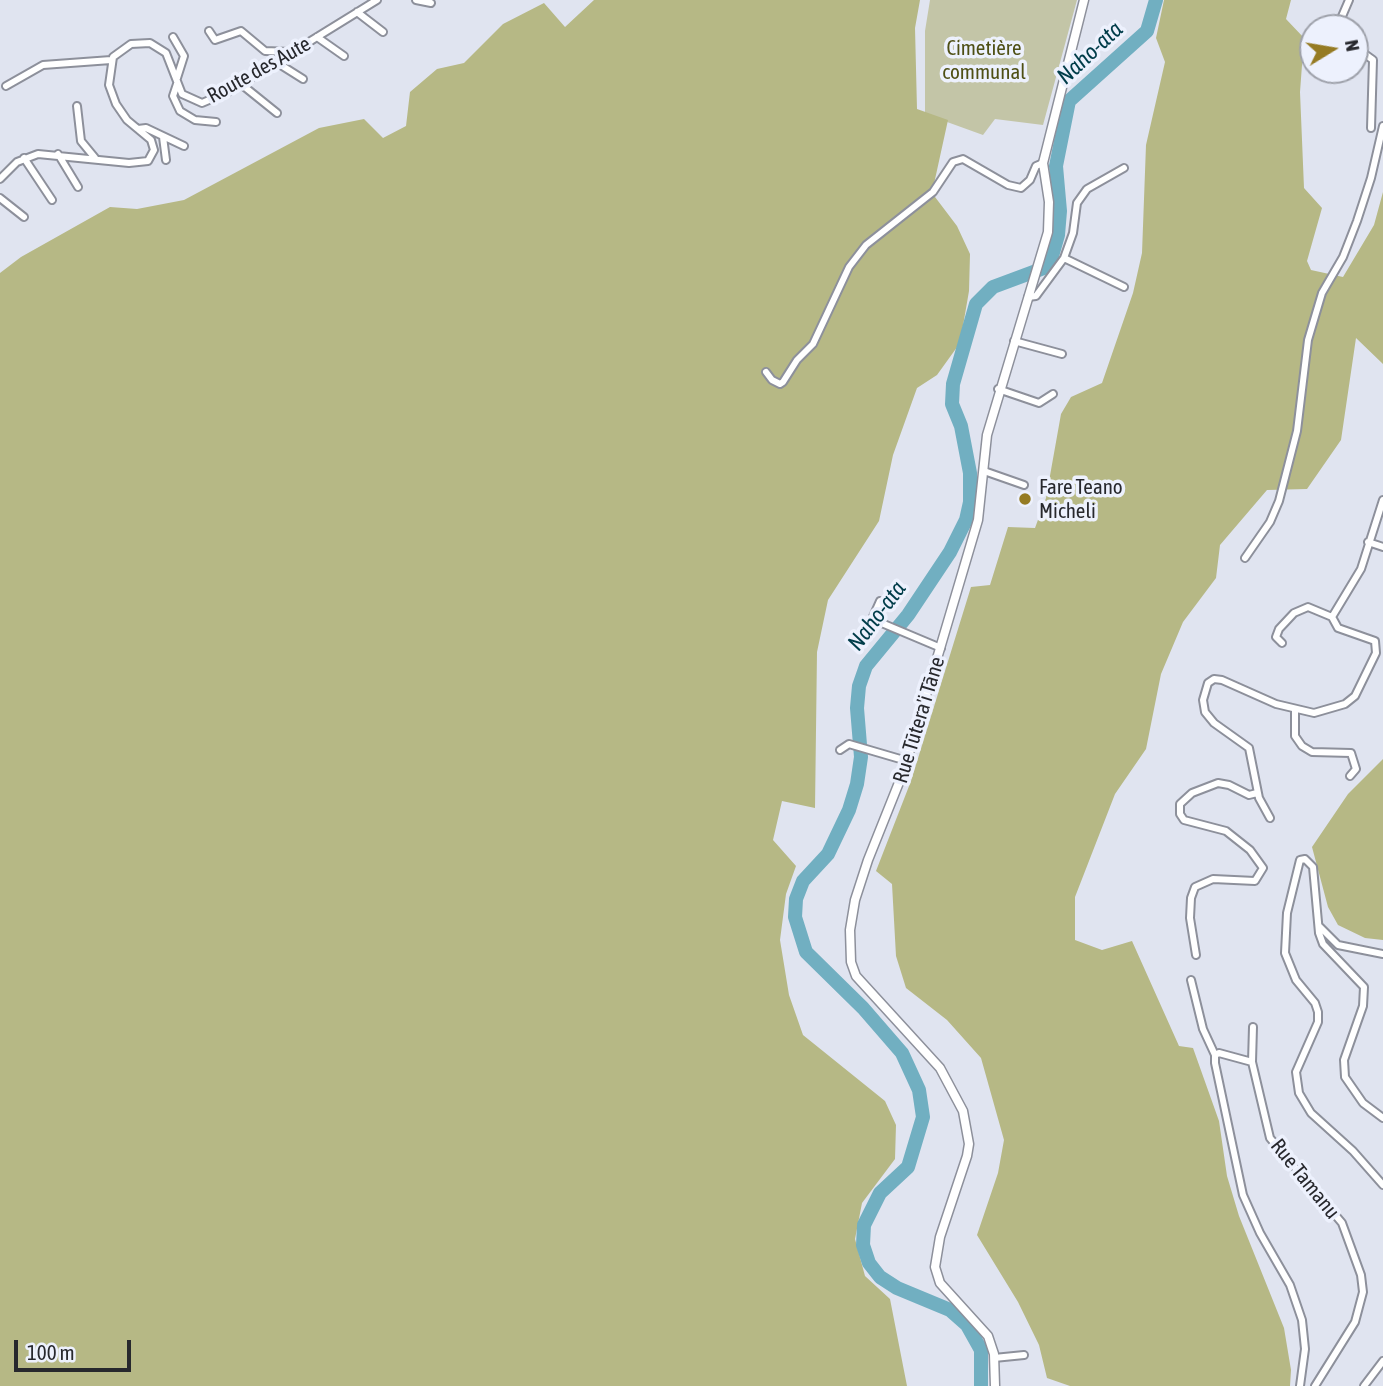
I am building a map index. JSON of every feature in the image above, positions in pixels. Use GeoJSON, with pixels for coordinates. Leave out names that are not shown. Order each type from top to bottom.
{"type":"FeatureCollection","features":[{"type":"Feature","properties":{"kind":"street","name":"Route des Aute"},"geometry":{"type":"LineString","coordinates":[[111,60],[131,44],[150,43],[166,53],[177,82],[187,98],[202,103],[241,84],[377,0]]}},
{"type":"Feature","properties":{"kind":"street"},"geometry":{"type":"LineString","coordinates":[[416,0],[431,3]]}},
{"type":"Feature","properties":{"kind":"street","name":"Rue Tūtera'i Tāne"},"geometry":{"type":"LineString","coordinates":[[995,1386],[994,1358],[988,1336],[940,1283],[935,1267],[940,1237],[967,1156],[969,1144],[963,1111],[940,1068],[856,976],[851,962],[850,930],[855,900],[907,761],[978,520],[987,435],[998,389],[1043,253],[1049,202],[1043,163],[1084,0]]}},
{"type":"Feature","properties":{"kind":"street"},"geometry":{"type":"LineString","coordinates":[[357,12],[383,32]]}},
{"type":"Feature","properties":{"kind":"street"},"geometry":{"type":"LineString","coordinates":[[209,31],[215,40],[241,31],[265,51],[293,52]]}},
{"type":"Feature","properties":{"kind":"street"},"geometry":{"type":"LineString","coordinates":[[173,37],[184,56],[173,96],[180,111],[195,120],[216,122]]}},
{"type":"Feature","properties":{"kind":"street"},"geometry":{"type":"LineString","coordinates":[[317,37],[344,56]]}},
{"type":"Feature","properties":{"kind":"street"},"geometry":{"type":"LineString","coordinates":[[1369,57],[1373,60],[1371,128]]}},
{"type":"Feature","properties":{"kind":"street"},"geometry":{"type":"LineString","coordinates":[[0,179],[24,158],[38,154],[129,163],[148,161],[152,156],[153,145],[127,120],[111,93],[108,75],[111,60],[43,65],[6,86]]}},
{"type":"Feature","properties":{"kind":"street"},"geometry":{"type":"LineString","coordinates":[[276,62],[303,79]]}},
{"type":"Feature","properties":{"kind":"street"},"geometry":{"type":"LineString","coordinates":[[241,84],[277,113]]}},
{"type":"Feature","properties":{"kind":"street"},"geometry":{"type":"LineString","coordinates":[[77,106],[80,141],[96,159]]}},
{"type":"Feature","properties":{"kind":"street"},"geometry":{"type":"LineString","coordinates":[[1245,558],[1270,522],[1279,501],[1297,431],[1308,341],[1317,308],[1357,221],[1371,178],[1383,126]]}},
{"type":"Feature","properties":{"kind":"street"},"geometry":{"type":"LineString","coordinates":[[138,129],[146,128],[184,146]]}},
{"type":"Feature","properties":{"kind":"street"},"geometry":{"type":"LineString","coordinates":[[163,137],[166,160]]}},
{"type":"Feature","properties":{"kind":"street"},"geometry":{"type":"LineString","coordinates":[[58,154],[78,187]]}},
{"type":"Feature","properties":{"kind":"street"},"geometry":{"type":"LineString","coordinates":[[24,158],[51,200]]}},
{"type":"Feature","properties":{"kind":"street"},"geometry":{"type":"LineString","coordinates":[[766,372],[772,380],[780,384],[783,382],[797,360],[813,344],[849,267],[866,245],[933,192],[953,162],[963,159],[1009,185],[1021,188],[1030,180],[1036,166],[1043,163]]}},
{"type":"Feature","properties":{"kind":"street"},"geometry":{"type":"LineString","coordinates":[[1028,297],[1036,296],[1064,258],[1073,233],[1077,203],[1091,185],[1124,168]]}},
{"type":"Feature","properties":{"kind":"street"},"geometry":{"type":"LineString","coordinates":[[0,198],[24,217]]}},
{"type":"Feature","properties":{"kind":"street"},"geometry":{"type":"LineString","coordinates":[[1064,258],[1124,287]]}},
{"type":"Feature","properties":{"kind":"street"},"geometry":{"type":"LineString","coordinates":[[1014,341],[1062,354]]}},
{"type":"Feature","properties":{"kind":"street"},"geometry":{"type":"LineString","coordinates":[[998,389],[1029,402],[1046,401],[1053,394]]}},
{"type":"Feature","properties":{"kind":"street"},"geometry":{"type":"LineString","coordinates":[[984,471],[1024,485]]}},
{"type":"Feature","properties":{"kind":"street"},"geometry":{"type":"LineString","coordinates":[[1332,617],[1360,569],[1383,500]]}},
{"type":"Feature","properties":{"kind":"street"},"geometry":{"type":"LineString","coordinates":[[1368,542],[1383,547]]}},
{"type":"Feature","properties":{"kind":"street"},"geometry":{"type":"LineString","coordinates":[[880,601],[872,619],[941,649]]}},
{"type":"Feature","properties":{"kind":"street"},"geometry":{"type":"LineString","coordinates":[[1270,818],[1257,793],[1249,748],[1214,723],[1205,712],[1203,700],[1206,685],[1212,680],[1222,680],[1295,710],[1314,713],[1352,700],[1369,673],[1379,648],[1375,641],[1338,628],[1332,617],[1312,607],[1301,608],[1278,631],[1276,637],[1282,643]]}},
{"type":"Feature","properties":{"kind":"street"},"geometry":{"type":"LineString","coordinates":[[1295,710],[1295,736],[1302,746],[1312,752],[1351,753],[1356,769],[1350,776]]}},
{"type":"Feature","properties":{"kind":"street"},"geometry":{"type":"LineString","coordinates":[[840,750],[849,744],[907,761]]}},
{"type":"Feature","properties":{"kind":"street"},"geometry":{"type":"LineString","coordinates":[[1196,955],[1190,918],[1191,898],[1195,887],[1213,880],[1255,881],[1264,868],[1250,850],[1226,831],[1184,820],[1180,814],[1180,804],[1192,793],[1217,783],[1229,785],[1249,796],[1257,793]]}},
{"type":"Feature","properties":{"kind":"street"},"geometry":{"type":"LineString","coordinates":[[1383,1118],[1353,1091],[1344,1068],[1363,1006],[1364,987],[1323,944],[1313,867],[1304,859],[1300,860],[1295,871],[1287,914],[1284,953],[1292,973],[1315,1003],[1318,1022],[1296,1072],[1299,1093],[1311,1113],[1353,1150],[1383,1185]]}},
{"type":"Feature","properties":{"kind":"street"},"geometry":{"type":"LineString","coordinates":[[1319,926],[1338,945],[1383,954]]}},
{"type":"Feature","properties":{"kind":"street"},"geometry":{"type":"LineString","coordinates":[[1191,980],[1203,1029],[1215,1055],[1243,1195],[1260,1233],[1290,1285],[1302,1320],[1305,1349],[1300,1386]]}},
{"type":"Feature","properties":{"kind":"street","name":"Rue Tamanu"},"geometry":{"type":"LineString","coordinates":[[1253,1027],[1252,1062],[1270,1138],[1342,1223],[1361,1275],[1361,1304],[1355,1322],[1315,1386]]}},
{"type":"Feature","properties":{"kind":"street"},"geometry":{"type":"LineString","coordinates":[[1215,1055],[1227,1054],[1252,1062]]}},
{"type":"Feature","properties":{"kind":"street"},"geometry":{"type":"LineString","coordinates":[[994,1358],[1024,1356]]}},
{"type":"Feature","properties":{"kind":"street"},"geometry":{"type":"LineString","coordinates":[[1364,1386],[1383,1361]]}},
{"type":"Feature","properties":{"kind":"green space"},"geometry":{"type":"Polygon","coordinates":[[[594,0],[920,0],[915,28],[917,109],[948,120],[932,193],[957,226],[970,254],[969,291],[960,343],[937,375],[917,388],[893,455],[879,521],[828,600],[817,652],[815,808],[782,801],[773,840],[796,866],[786,894],[780,940],[789,995],[803,1035],[885,1101],[896,1125],[895,1159],[862,1203],[855,1239],[865,1276],[890,1299],[907,1386],[0,1386],[0,273],[21,257],[110,207],[137,209],[184,200],[319,128],[364,119],[383,138],[406,126],[410,92],[437,69],[464,63],[503,24],[544,3],[565,27],[594,0]]]}},
{"type":"Feature","properties":{"kind":"green space","name":"Cimetière communal"},"geometry":{"type":"Polygon","coordinates":[[[930,0],[1077,0],[1043,125],[995,119],[983,135],[925,114],[925,31],[930,0]]]}},
{"type":"Feature","properties":{"kind":"green space"},"geometry":{"type":"Polygon","coordinates":[[[1164,0],[1291,0],[1286,19],[1299,33],[1304,188],[1322,208],[1307,261],[1311,270],[1343,277],[1374,225],[1383,192],[1383,364],[1356,338],[1341,440],[1307,489],[1267,490],[1220,545],[1216,578],[1183,622],[1161,674],[1146,749],[1115,794],[1075,897],[1075,940],[1102,950],[1132,941],[1179,1046],[1193,1048],[1219,1121],[1227,1176],[1239,1216],[1284,1328],[1291,1370],[1290,1386],[1070,1386],[1047,1378],[1039,1345],[1018,1302],[977,1235],[998,1173],[1004,1140],[981,1058],[947,1020],[906,988],[896,956],[892,884],[876,871],[911,781],[971,587],[990,585],[1008,527],[1035,528],[1046,498],[1061,414],[1071,397],[1102,383],[1133,293],[1142,253],[1146,145],[1165,62],[1156,38],[1164,0]]]}},
{"type":"Feature","properties":{"kind":"green space"},"geometry":{"type":"Polygon","coordinates":[[[1383,759],[1383,940],[1365,938],[1338,925],[1328,907],[1312,847],[1348,794],[1383,759]]]}},
{"type":"Feature","properties":{"kind":"waterway","name":"Naho-ata"},"geometry":{"type":"LineString","coordinates":[[981,1386],[981,1350],[967,1325],[950,1310],[897,1288],[880,1277],[869,1263],[863,1245],[864,1225],[880,1193],[908,1167],[923,1117],[919,1090],[902,1053],[863,1008],[806,952],[795,917],[796,899],[803,881],[828,854],[849,810],[857,784],[861,757],[857,708],[859,686],[866,666],[908,615],[950,552],[966,520],[970,502],[970,473],[961,426],[952,404],[953,384],[976,304],[993,287],[1044,268],[1050,263],[1058,235],[1060,211],[1056,166],[1069,101],[1147,31],[1156,0]]}},
{"type":"Feature","properties":{"kind":"place","name":"Fare Teano Micheli"},"geometry":{"type":"Point","coordinates":[1025,499]}}]}
